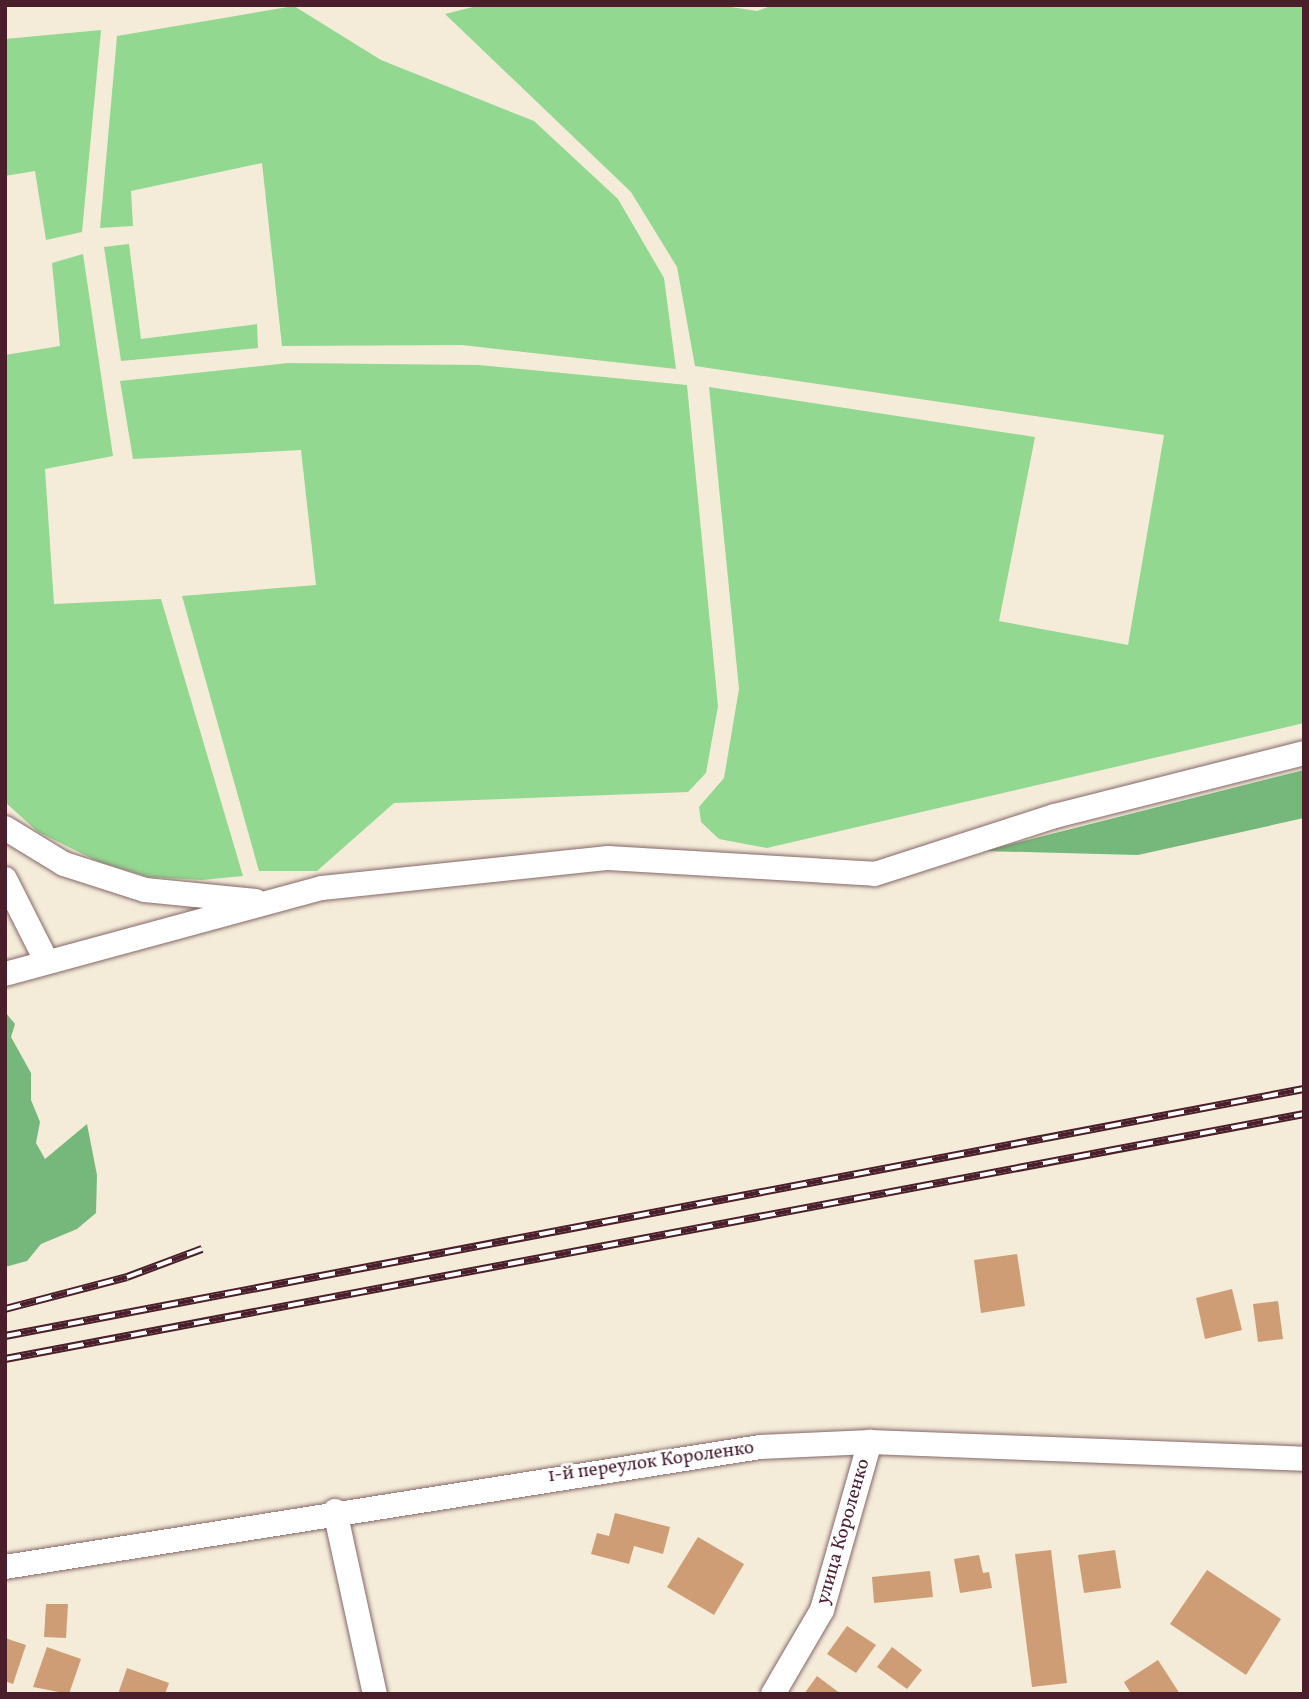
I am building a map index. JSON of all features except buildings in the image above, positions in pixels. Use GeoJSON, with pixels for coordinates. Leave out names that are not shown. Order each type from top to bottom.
{"type":"FeatureCollection","features":[{"type":"Feature","properties":{"kind":"street"},"geometry":{"type":"LineString","coordinates":[[5,974],[322,888],[608,859],[875,874],[1055,816],[1304,753]]}},
{"type":"Feature","properties":{"kind":"street"},"geometry":{"type":"LineString","coordinates":[[5,828],[64,864],[145,890],[269,902]]}},
{"type":"Feature","properties":{"kind":"street"},"geometry":{"type":"LineString","coordinates":[[5,880],[47,962]]}},
{"type":"Feature","properties":{"kind":"street","name":"1-й переулок Короленко"},"geometry":{"type":"LineString","coordinates":[[5,1567],[334,1511],[760,1447],[870,1442],[1304,1460]]}},
{"type":"Feature","properties":{"kind":"street","name":"улица Короленко"},"geometry":{"type":"LineString","coordinates":[[773,1694],[822,1610],[870,1442]]}},
{"type":"Feature","properties":{"kind":"street"},"geometry":{"type":"LineString","coordinates":[[334,1511],[374,1694]]}},
{"type":"Feature","properties":{"kind":"green space"},"geometry":{"type":"Polygon","coordinates":[[[481,5],[718,5],[757,11],[773,5],[1304,5],[1304,723],[767,848],[719,839],[701,822],[699,807],[724,778],[739,689],[709,387],[1035,437],[999,621],[1128,645],[1164,435],[695,366],[677,267],[631,192],[445,14],[481,5]]]}},
{"type":"Feature","properties":{"kind":"green space"},"geometry":{"type":"Polygon","coordinates":[[[294,6],[381,60],[534,121],[618,199],[664,278],[676,369],[462,345],[282,346],[262,163],[131,191],[133,226],[100,228],[117,36],[294,6]]]}},
{"type":"Feature","properties":{"kind":"green space"},"geometry":{"type":"Polygon","coordinates":[[[101,30],[82,232],[46,240],[35,171],[5,176],[5,39],[101,30]]]}},
{"type":"Feature","properties":{"kind":"green space"},"geometry":{"type":"Polygon","coordinates":[[[129,244],[141,339],[257,324],[258,348],[121,361],[104,247],[129,244]]]}},
{"type":"Feature","properties":{"kind":"green space"},"geometry":{"type":"Polygon","coordinates":[[[83,254],[113,456],[45,469],[54,604],[161,599],[243,876],[202,880],[149,877],[97,861],[38,832],[5,802],[5,355],[60,346],[52,263],[83,254]]]}},
{"type":"Feature","properties":{"kind":"green space"},"geometry":{"type":"Polygon","coordinates":[[[288,363],[479,365],[687,385],[718,706],[706,773],[688,792],[394,803],[317,871],[259,871],[182,596],[316,585],[301,450],[133,459],[120,381],[288,363]]]}},
{"type":"Feature","properties":{"kind":"green space"},"geometry":{"type":"Polygon","coordinates":[[[1304,770],[1304,818],[1138,855],[984,851],[1304,770]]]}},
{"type":"Feature","properties":{"kind":"green space"},"geometry":{"type":"Polygon","coordinates":[[[5,1012],[15,1024],[11,1037],[31,1073],[31,1100],[40,1122],[36,1143],[45,1159],[87,1124],[97,1175],[96,1213],[77,1229],[41,1244],[27,1261],[5,1267],[5,1012]]]}},
{"type":"Feature","properties":{"kind":"railway"},"geometry":{"type":"LineString","coordinates":[[5,1336],[1304,1089]]}},
{"type":"Feature","properties":{"kind":"railway"},"geometry":{"type":"LineString","coordinates":[[5,1359],[1304,1114]]}},
{"type":"Feature","properties":{"kind":"railway"},"geometry":{"type":"LineString","coordinates":[[5,1309],[127,1277],[202,1249]]}}]}
